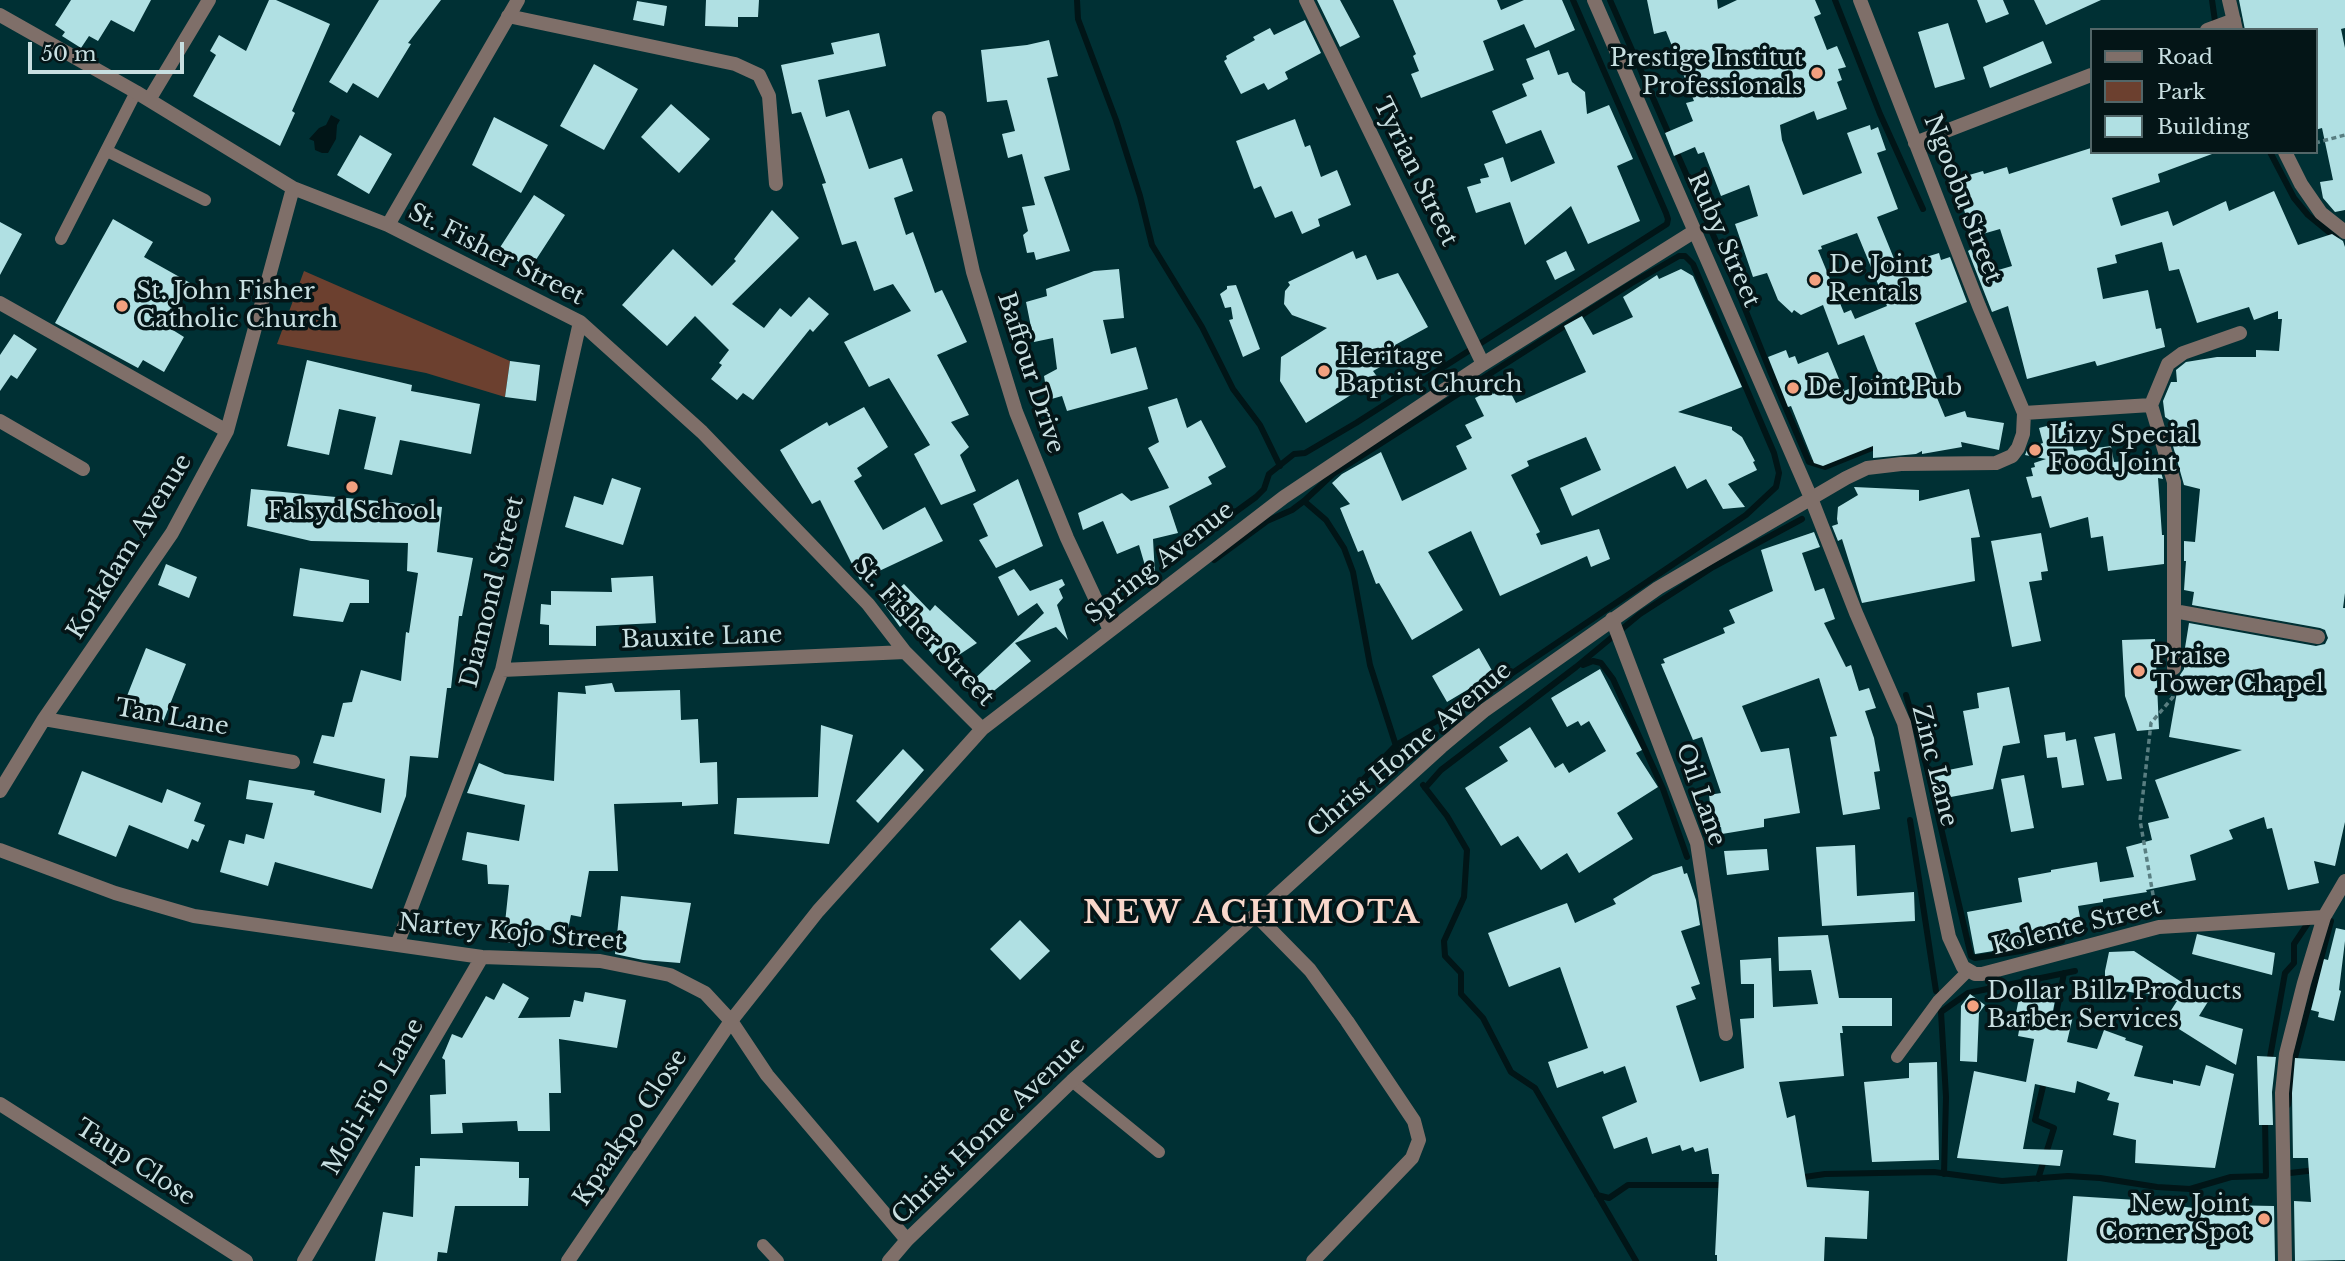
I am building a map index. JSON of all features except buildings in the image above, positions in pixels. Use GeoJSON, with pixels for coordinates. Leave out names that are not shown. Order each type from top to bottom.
{"type":"FeatureCollection","features":[{"type":"Feature","properties":{"kind":"street"},"geometry":{"type":"LineString","coordinates":[[143,96],[209,0]]}},
{"type":"Feature","properties":{"kind":"street"},"geometry":{"type":"LineString","coordinates":[[388,225],[518,0]]}},
{"type":"Feature","properties":{"kind":"street","name":"Tyrian Street"},"geometry":{"type":"LineString","coordinates":[[1306,0],[1483,364]]}},
{"type":"Feature","properties":{"kind":"street","name":"Ruby Street"},"geometry":{"type":"LineString","coordinates":[[1594,0],[1811,498]]}},
{"type":"Feature","properties":{"kind":"street","name":"Ngoobu Street"},"geometry":{"type":"LineString","coordinates":[[1860,0],[1979,306],[2024,413]]}},
{"type":"Feature","properties":{"kind":"street"},"geometry":{"type":"LineString","coordinates":[[2230,0],[2235,25]]}},
{"type":"Feature","properties":{"kind":"street","name":"St. Fisher Street"},"geometry":{"type":"LineString","coordinates":[[0,15],[143,96],[293,188],[388,225],[580,322],[702,432],[868,604],[905,652],[982,730]]}},
{"type":"Feature","properties":{"kind":"street"},"geometry":{"type":"LineString","coordinates":[[508,16],[735,64],[759,75],[769,96],[776,184]]}},
{"type":"Feature","properties":{"kind":"street"},"geometry":{"type":"LineString","coordinates":[[1915,143],[2090,75]]}},
{"type":"Feature","properties":{"kind":"street","name":"Baffour Drive"},"geometry":{"type":"LineString","coordinates":[[939,118],[973,272],[1016,412],[1067,537],[1111,630]]}},
{"type":"Feature","properties":{"kind":"street"},"geometry":{"type":"LineString","coordinates":[[2286,154],[2301,184],[2321,213],[2345,232]]}},
{"type":"Feature","properties":{"kind":"street","name":"Korkdam Avenue"},"geometry":{"type":"LineString","coordinates":[[0,790],[44,719],[172,533],[227,431],[293,188]]}},
{"type":"Feature","properties":{"kind":"street","name":"Spring Avenue"},"geometry":{"type":"LineString","coordinates":[[731,1021],[818,911],[982,730],[1284,497],[1483,364],[1695,231]]}},
{"type":"Feature","properties":{"kind":"street"},"geometry":{"type":"LineString","coordinates":[[1,307],[227,431]]}},
{"type":"Feature","properties":{"kind":"street","name":"Diamond Street"},"geometry":{"type":"LineString","coordinates":[[397,945],[502,670],[580,322]]}},
{"type":"Feature","properties":{"kind":"street"},"geometry":{"type":"LineString","coordinates":[[2174,668],[2174,482],[2151,405],[2168,364],[2183,353],[2240,333]]}},
{"type":"Feature","properties":{"kind":"street"},"geometry":{"type":"LineString","coordinates":[[2024,413],[2151,405]]}},
{"type":"Feature","properties":{"kind":"street","name":"Christ Home Avenue"},"geometry":{"type":"LineString","coordinates":[[889,1261],[907,1240],[1072,1081],[1485,710],[1658,588],[1867,468],[1900,464],[1997,463],[2012,456],[2024,434],[2024,413]]}},
{"type":"Feature","properties":{"kind":"street"},"geometry":{"type":"LineString","coordinates":[[0,421],[83,469]]}},
{"type":"Feature","properties":{"kind":"street","name":"Zinc Lane"},"geometry":{"type":"LineString","coordinates":[[1811,498],[1903,723],[1949,937],[1963,967],[1968,971]]}},
{"type":"Feature","properties":{"kind":"street"},"geometry":{"type":"LineString","coordinates":[[2174,611],[2318,637]]}},
{"type":"Feature","properties":{"kind":"street","name":"Oil Lane"},"geometry":{"type":"LineString","coordinates":[[1612,619],[1697,843],[1727,1034]]}},
{"type":"Feature","properties":{"kind":"street","name":"Bauxite Lane"},"geometry":{"type":"LineString","coordinates":[[502,670],[905,652]]}},
{"type":"Feature","properties":{"kind":"street","name":"Tan Lane"},"geometry":{"type":"LineString","coordinates":[[44,719],[293,762]]}},
{"type":"Feature","properties":{"kind":"street","name":"Nartey Kojo Street"},"geometry":{"type":"LineString","coordinates":[[0,850],[115,893],[194,916],[482,957],[600,961],[670,975],[705,993],[731,1021],[767,1075],[907,1240]]}},
{"type":"Feature","properties":{"kind":"street"},"geometry":{"type":"LineString","coordinates":[[2285,1261],[2282,1093],[2286,1054],[2324,917],[2345,881]]}},
{"type":"Feature","properties":{"kind":"street"},"geometry":{"type":"LineString","coordinates":[[1256,915],[1310,970],[1414,1121],[1419,1140],[1412,1157],[1313,1261]]}},
{"type":"Feature","properties":{"kind":"street","name":"Kolente Street"},"geometry":{"type":"LineString","coordinates":[[1968,971],[1982,974],[2159,927],[2324,917]]}},
{"type":"Feature","properties":{"kind":"street","name":"Moli-Fio Lane"},"geometry":{"type":"LineString","coordinates":[[304,1261],[482,957]]}},
{"type":"Feature","properties":{"kind":"street","name":"Kpaakpo Close"},"geometry":{"type":"LineString","coordinates":[[568,1261],[731,1021]]}},
{"type":"Feature","properties":{"kind":"street","name":"Taup Close"},"geometry":{"type":"LineString","coordinates":[[0,1104],[246,1261]]}},
{"type":"Feature","properties":{"kind":"lane"},"geometry":{"type":"LineString","coordinates":[[61,239],[107,151],[143,96]]}},
{"type":"Feature","properties":{"kind":"lane"},"geometry":{"type":"LineString","coordinates":[[107,151],[205,200]]}},
{"type":"Feature","properties":{"kind":"lane"},"geometry":{"type":"LineString","coordinates":[[1896,1056],[1938,1001],[1968,971]]}},
{"type":"Feature","properties":{"kind":"lane"},"geometry":{"type":"LineString","coordinates":[[1072,1081],[1159,1152]]}},
{"type":"Feature","properties":{"kind":"lane"},"geometry":{"type":"LineString","coordinates":[[762,1245],[778,1261]]}},
{"type":"Feature","properties":{"kind":"path"},"geometry":{"type":"LineString","coordinates":[[2317,143],[2345,135]]}},
{"type":"Feature","properties":{"kind":"path"},"geometry":{"type":"LineString","coordinates":[[2159,927],[2140,820],[2151,723],[2174,696],[2174,668]]}},
{"type":"Feature","properties":{"kind":"green space"},"geometry":{"type":"Polygon","coordinates":[[[304,271],[510,361],[505,397],[426,373],[277,344],[304,271]]]}},
{"type":"Feature","properties":{"kind":"shaded area"},"geometry":{"type":"Polygon","coordinates":[[[331,115],[340,120],[336,139],[328,153],[322,153],[315,150],[314,141],[309,139],[319,128],[326,125],[331,115]]]}},
{"type":"Feature","properties":{"kind":"waterway"},"geometry":{"type":"LineString","coordinates":[[1077,0],[1078,19],[1116,120],[1152,245],[1202,327],[1233,389],[1260,425],[1280,466]]}},
{"type":"Feature","properties":{"kind":"waterway"},"geometry":{"type":"LineString","coordinates":[[1186,548],[1256,497],[1264,489],[1269,474],[1294,454],[1305,453],[1356,423],[1667,224],[1666,213],[1573,0]]}},
{"type":"Feature","properties":{"kind":"waterway"},"geometry":{"type":"LineString","coordinates":[[1610,0],[1671,139]]}},
{"type":"Feature","properties":{"kind":"waterway"},"geometry":{"type":"LineString","coordinates":[[1835,0],[1880,114],[1923,209]]}},
{"type":"Feature","properties":{"kind":"waterway"},"geometry":{"type":"LineString","coordinates":[[2212,0],[2216,28]]}},
{"type":"Feature","properties":{"kind":"waterway"},"geometry":{"type":"LineString","coordinates":[[1675,149],[1809,462],[1825,467],[1872,448]]}},
{"type":"Feature","properties":{"kind":"waterway"},"geometry":{"type":"LineString","coordinates":[[2271,154],[2294,198],[2308,215],[2336,238]]}},
{"type":"Feature","properties":{"kind":"waterway"},"geometry":{"type":"LineString","coordinates":[[1214,560],[1267,521],[1292,510],[1333,474],[1632,283],[1679,256],[1685,256],[1693,264],[1774,453],[1779,473],[1776,487],[1746,515],[1474,699],[1396,745],[1316,829]]}},
{"type":"Feature","properties":{"kind":"waterway"},"geometry":{"type":"LineString","coordinates":[[1304,501],[1326,520],[1344,548],[1353,572],[1370,665],[1398,752]]}},
{"type":"Feature","properties":{"kind":"waterway"},"geometry":{"type":"LineString","coordinates":[[1425,788],[1441,770],[1576,667],[1640,614],[1713,567],[1802,519]]}},
{"type":"Feature","properties":{"kind":"waterway"},"geometry":{"type":"LineString","coordinates":[[1583,665],[1593,661],[1601,663],[1613,679],[1663,789],[1687,857]]}},
{"type":"Feature","properties":{"kind":"waterway"},"geometry":{"type":"LineString","coordinates":[[1906,695],[1927,768],[1971,956],[1975,958],[2021,951],[2062,941]]}},
{"type":"Feature","properties":{"kind":"waterway"},"geometry":{"type":"LineString","coordinates":[[1423,785],[1447,816],[1467,850],[1464,897],[1444,941],[1445,956],[1461,973],[1461,994],[1483,1018],[1511,1072],[1535,1088],[1636,1261]]}},
{"type":"Feature","properties":{"kind":"waterway"},"geometry":{"type":"LineString","coordinates":[[1910,820],[1936,991]]}},
{"type":"Feature","properties":{"kind":"waterway"},"geometry":{"type":"LineString","coordinates":[[2269,1063],[2285,973],[2294,963],[2294,944],[2310,920]]}},
{"type":"Feature","properties":{"kind":"waterway"},"geometry":{"type":"LineString","coordinates":[[2288,1105],[2293,1065],[2331,921]]}},
{"type":"Feature","properties":{"kind":"waterway"},"geometry":{"type":"LineString","coordinates":[[1944,1174],[1946,1097],[1941,1012],[1968,993],[2075,971]]}},
{"type":"Feature","properties":{"kind":"waterway"},"geometry":{"type":"LineString","coordinates":[[2055,1020],[2064,973]]}},
{"type":"Feature","properties":{"kind":"waterway"},"geometry":{"type":"LineString","coordinates":[[2038,1179],[2054,1128],[2035,1120],[2045,1078]]}},
{"type":"Feature","properties":{"kind":"waterway"},"geometry":{"type":"LineString","coordinates":[[1798,1178],[1825,1174],[1934,1172],[2002,1181],[2068,1176],[2100,1178],[2190,1189],[2231,1177],[2266,1176],[2265,1119]]}},
{"type":"Feature","properties":{"kind":"waterway"},"geometry":{"type":"LineString","coordinates":[[2290,1173],[2316,1170]]}},
{"type":"Feature","properties":{"kind":"waterway"},"geometry":{"type":"LineString","coordinates":[[1597,1195],[1609,1198],[1628,1185],[1725,1185]]}},
{"type":"Feature","properties":{"kind":"place","name":"Prestige Institut Professionals"},"geometry":{"type":"Point","coordinates":[1817,73]}},
{"type":"Feature","properties":{"kind":"place","name":"De Joint Rentals"},"geometry":{"type":"Point","coordinates":[1815,280]}},
{"type":"Feature","properties":{"kind":"place","name":"St. John Fisher Catholic Church"},"geometry":{"type":"Point","coordinates":[122,306]}},
{"type":"Feature","properties":{"kind":"place","name":"Heritage Baptist Church"},"geometry":{"type":"Point","coordinates":[1324,371]}},
{"type":"Feature","properties":{"kind":"place","name":"De Joint Pub"},"geometry":{"type":"Point","coordinates":[1793,388]}},
{"type":"Feature","properties":{"kind":"place","name":"Lizy Special Food Joint"},"geometry":{"type":"Point","coordinates":[2035,450]}},
{"type":"Feature","properties":{"kind":"place","name":"Falsyd School"},"geometry":{"type":"Point","coordinates":[352,487]}},
{"type":"Feature","properties":{"kind":"place","name":"Praise Tower Chapel"},"geometry":{"type":"Point","coordinates":[2139,671]}},
{"type":"Feature","properties":{"kind":"place","name":"Dollar Billz Products Barber Services"},"geometry":{"type":"Point","coordinates":[1973,1006]}},
{"type":"Feature","properties":{"kind":"place","name":"New Joint Corner Spot"},"geometry":{"type":"Point","coordinates":[2264,1219]}},
{"type":"Feature","properties":{"kind":"district","name":"NEW ACHIMOTA"},"geometry":{"type":"Point","coordinates":[1252,914]}}]}
